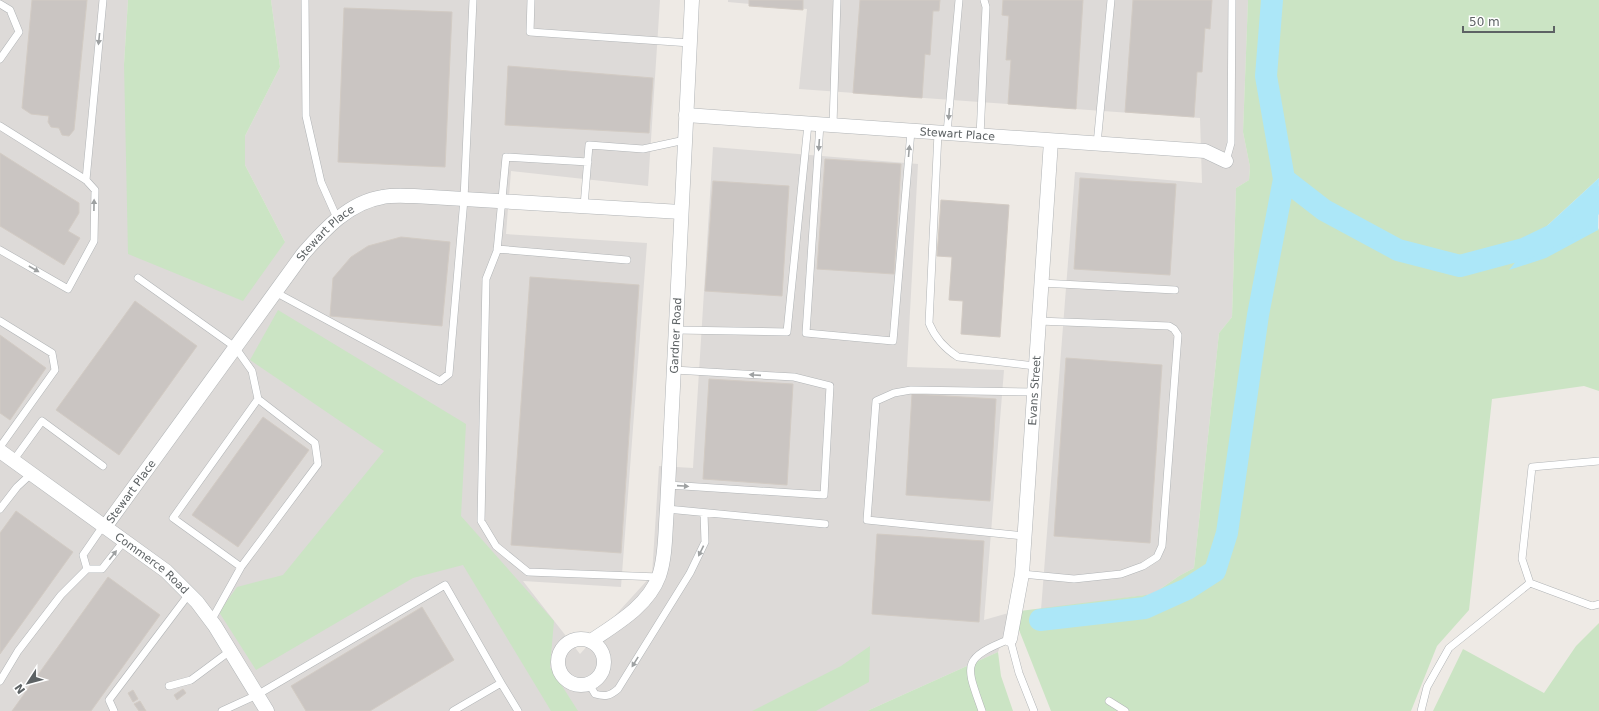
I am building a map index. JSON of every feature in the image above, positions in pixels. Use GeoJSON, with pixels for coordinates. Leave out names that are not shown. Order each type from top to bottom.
{"type":"FeatureCollection","features":[{"type":"Feature","properties":{"kind":"street","name":"Gardner Road"},"geometry":{"type":"LineString","coordinates":[[591,641],[635,609],[650,592],[659,577],[662,561],[667,509],[692,0]]}},
{"type":"Feature","properties":{"kind":"street","name":"Stewart Place"},"geometry":{"type":"LineString","coordinates":[[686,115],[1205,152],[1226,161]]}},
{"type":"Feature","properties":{"kind":"street","name":"Evans Street"},"geometry":{"type":"LineString","coordinates":[[1010,639],[1022,574],[1051,141]]}},
{"type":"Feature","properties":{"kind":"street","name":"Stewart Place"},"geometry":{"type":"LineString","coordinates":[[104,527],[303,254],[324,230],[338,218],[357,206],[382,197],[414,196],[681,212]]}},
{"type":"Feature","properties":{"kind":"street","name":"Commerce Road"},"geometry":{"type":"LineString","coordinates":[[3,455],[166,571],[189,594],[211,622],[267,711]]}},
{"type":"Feature","properties":{"kind":"street"},"geometry":{"type":"LineString","coordinates":[[584,639],[591,641],[601,650],[604,664],[601,674],[589,684],[576,685],[569,682],[562,676],[558,662],[562,648],[567,643],[576,640],[584,639]]}},
{"type":"Feature","properties":{"kind":"lane"},"geometry":{"type":"LineString","coordinates":[[86,180],[103,0]]}},
{"type":"Feature","properties":{"kind":"lane"},"geometry":{"type":"LineString","coordinates":[[304,0],[306,116],[321,182],[338,218]]}},
{"type":"Feature","properties":{"kind":"lane"},"geometry":{"type":"LineString","coordinates":[[275,292],[440,381],[449,374],[464,199],[473,0]]}},
{"type":"Feature","properties":{"kind":"lane"},"geometry":{"type":"LineString","coordinates":[[531,0],[530,32],[690,43]]}},
{"type":"Feature","properties":{"kind":"lane"},"geometry":{"type":"LineString","coordinates":[[676,330],[787,332],[820,124],[837,0]]}},
{"type":"Feature","properties":{"kind":"lane"},"geometry":{"type":"LineString","coordinates":[[959,0],[950,95],[942,133],[929,323],[932,332],[947,350],[958,357],[1035,366]]}},
{"type":"Feature","properties":{"kind":"lane"},"geometry":{"type":"LineString","coordinates":[[980,136],[986,7],[984,0]]}},
{"type":"Feature","properties":{"kind":"lane"},"geometry":{"type":"LineString","coordinates":[[1097,144],[1111,0]]}},
{"type":"Feature","properties":{"kind":"lane"},"geometry":{"type":"LineString","coordinates":[[1226,161],[1231,143],[1232,0]]}},
{"type":"Feature","properties":{"kind":"lane"},"geometry":{"type":"LineString","coordinates":[[0,4],[10,10],[19,32],[0,59]]}},
{"type":"Feature","properties":{"kind":"lane"},"geometry":{"type":"LineString","coordinates":[[820,124],[806,333],[893,341],[910,131]]}},
{"type":"Feature","properties":{"kind":"lane"},"geometry":{"type":"LineString","coordinates":[[0,126],[86,180],[95,190],[94,241],[68,289],[0,250]]}},
{"type":"Feature","properties":{"kind":"lane"},"geometry":{"type":"LineString","coordinates":[[584,206],[589,145],[643,149],[685,140]]}},
{"type":"Feature","properties":{"kind":"lane"},"geometry":{"type":"LineString","coordinates":[[588,162],[506,157],[497,249],[486,279],[481,522],[496,546],[528,572],[659,577]]}},
{"type":"Feature","properties":{"kind":"lane"},"geometry":{"type":"LineString","coordinates":[[497,249],[627,260]]}},
{"type":"Feature","properties":{"kind":"lane"},"geometry":{"type":"LineString","coordinates":[[138,278],[236,347],[252,371],[258,399],[315,443],[318,464],[241,567],[211,622]]}},
{"type":"Feature","properties":{"kind":"lane"},"geometry":{"type":"LineString","coordinates":[[1041,283],[1175,290]]}},
{"type":"Feature","properties":{"kind":"lane"},"geometry":{"type":"LineString","coordinates":[[0,320],[52,353],[55,370],[3,455]]}},
{"type":"Feature","properties":{"kind":"lane"},"geometry":{"type":"LineString","coordinates":[[1022,574],[1074,579],[1122,574],[1143,566],[1158,557],[1162,546],[1178,335],[1174,329],[1169,326],[1038,322]]}},
{"type":"Feature","properties":{"kind":"lane"},"geometry":{"type":"LineString","coordinates":[[668,485],[824,495],[830,386],[794,377],[674,370]]}},
{"type":"Feature","properties":{"kind":"lane"},"geometry":{"type":"LineString","coordinates":[[1024,536],[866,520],[876,401],[894,393],[911,390],[1034,392]]}},
{"type":"Feature","properties":{"kind":"lane"},"geometry":{"type":"LineString","coordinates":[[241,567],[173,518],[258,399]]}},
{"type":"Feature","properties":{"kind":"lane"},"geometry":{"type":"LineString","coordinates":[[3,455],[42,421],[103,466]]}},
{"type":"Feature","properties":{"kind":"lane"},"geometry":{"type":"LineString","coordinates":[[1530,583],[1522,559],[1532,467],[1599,462]]}},
{"type":"Feature","properties":{"kind":"lane"},"geometry":{"type":"LineString","coordinates":[[0,509],[17,487],[31,474]]}},
{"type":"Feature","properties":{"kind":"lane"},"geometry":{"type":"LineString","coordinates":[[667,509],[825,524]]}},
{"type":"Feature","properties":{"kind":"lane"},"geometry":{"type":"LineString","coordinates":[[589,684],[595,694],[604,696],[612,695],[618,689],[690,573],[702,549],[705,542],[704,513]]}},
{"type":"Feature","properties":{"kind":"lane"},"geometry":{"type":"LineString","coordinates":[[87,569],[84,555],[104,527]]}},
{"type":"Feature","properties":{"kind":"lane"},"geometry":{"type":"LineString","coordinates":[[0,680],[18,651],[61,595],[87,569],[102,569],[124,541]]}},
{"type":"Feature","properties":{"kind":"lane"},"geometry":{"type":"LineString","coordinates":[[1530,583],[1592,606],[1599,604]]}},
{"type":"Feature","properties":{"kind":"lane"},"geometry":{"type":"LineString","coordinates":[[1421,711],[1427,686],[1449,648],[1530,583]]}},
{"type":"Feature","properties":{"kind":"lane"},"geometry":{"type":"LineString","coordinates":[[222,711],[257,695],[445,585],[518,711]]}},
{"type":"Feature","properties":{"kind":"lane"},"geometry":{"type":"LineString","coordinates":[[114,711],[109,700],[189,594]]}},
{"type":"Feature","properties":{"kind":"lane"},"geometry":{"type":"LineString","coordinates":[[982,711],[970,678],[970,665],[976,656],[985,649],[1010,639],[1019,673],[1034,711]]}},
{"type":"Feature","properties":{"kind":"lane"},"geometry":{"type":"LineString","coordinates":[[169,686],[191,680],[230,651]]}},
{"type":"Feature","properties":{"kind":"lane"},"geometry":{"type":"LineString","coordinates":[[453,711],[501,683]]}},
{"type":"Feature","properties":{"kind":"lane"},"geometry":{"type":"LineString","coordinates":[[1109,701],[1125,711]]}},
{"type":"Feature","properties":{"kind":"shaded area"},"geometry":{"type":"Polygon","coordinates":[[[0,0],[128,0],[124,64],[285,242],[245,165],[245,136],[280,67],[271,0],[660,0],[648,186],[511,171],[506,234],[647,243],[621,587],[523,581],[580,654],[652,575],[659,466],[693,468],[713,147],[918,164],[907,367],[1004,370],[984,620],[1012,612],[998,652],[867,711],[0,711],[0,0]]]}},
{"type":"Feature","properties":{"kind":"shaded area"},"geometry":{"type":"Polygon","coordinates":[[[728,0],[1248,0],[1243,132],[1250,167],[1249,180],[1236,188],[1232,317],[1219,333],[1194,568],[1179,576],[1153,594],[1041,610],[1075,172],[1202,183],[1200,118],[799,89],[807,9],[728,2],[728,0]]]}},
{"type":"Feature","properties":{"kind":"green space"},"geometry":{"type":"Polygon","coordinates":[[[128,0],[271,0],[280,67],[245,136],[245,165],[285,242],[243,301],[128,254],[124,64],[128,0]]]}},
{"type":"Feature","properties":{"kind":"green space"},"geometry":{"type":"Polygon","coordinates":[[[1248,0],[1599,0],[1599,178],[1537,235],[1598,230],[1599,228],[1599,391],[1584,386],[1492,399],[1469,610],[1437,646],[1411,711],[1051,711],[1012,612],[1153,594],[1179,576],[1194,568],[1219,333],[1232,317],[1236,188],[1249,180],[1250,167],[1243,132],[1248,0]]]}},
{"type":"Feature","properties":{"kind":"green space"},"geometry":{"type":"Polygon","coordinates":[[[278,310],[466,424],[461,516],[554,621],[550,667],[578,711],[551,711],[463,565],[413,578],[256,670],[219,612],[237,587],[283,575],[384,451],[250,360],[278,310]]]}},
{"type":"Feature","properties":{"kind":"green space"},"geometry":{"type":"Polygon","coordinates":[[[1599,623],[1599,711],[1433,711],[1463,649],[1544,693],[1576,646],[1599,623]]]}},
{"type":"Feature","properties":{"kind":"green space"},"geometry":{"type":"Polygon","coordinates":[[[870,646],[869,682],[816,711],[752,711],[841,666],[870,646]]]}},
{"type":"Feature","properties":{"kind":"green space"},"geometry":{"type":"Polygon","coordinates":[[[998,652],[1001,676],[1013,711],[867,711],[998,652]]]}},
{"type":"Feature","properties":{"kind":"water"},"geometry":{"type":"Polygon","coordinates":[[[1599,178],[1598,230],[1546,258],[1509,270],[1537,235],[1599,178]]]}},
{"type":"Feature","properties":{"kind":"building"},"geometry":{"type":"Polygon","coordinates":[[[32,0],[87,0],[74,130],[69,136],[62,135],[59,128],[51,127],[48,122],[49,116],[31,114],[22,108],[32,0]]]}},
{"type":"Feature","properties":{"kind":"building"},"geometry":{"type":"Polygon","coordinates":[[[749,0],[803,0],[803,10],[749,6],[749,0]]]}},
{"type":"Feature","properties":{"kind":"building"},"geometry":{"type":"Polygon","coordinates":[[[860,0],[940,0],[939,11],[933,11],[930,55],[925,54],[922,98],[853,93],[860,0]]]}},
{"type":"Feature","properties":{"kind":"building"},"geometry":{"type":"Polygon","coordinates":[[[1003,0],[1083,0],[1076,109],[1008,104],[1011,60],[1006,60],[1009,16],[1002,15],[1003,0]]]}},
{"type":"Feature","properties":{"kind":"building"},"geometry":{"type":"Polygon","coordinates":[[[1133,0],[1212,0],[1210,29],[1205,28],[1202,72],[1197,72],[1194,117],[1125,112],[1133,0]]]}},
{"type":"Feature","properties":{"kind":"building"},"geometry":{"type":"Polygon","coordinates":[[[344,8],[452,12],[445,167],[338,162],[344,8]]]}},
{"type":"Feature","properties":{"kind":"building"},"geometry":{"type":"Polygon","coordinates":[[[508,66],[653,78],[649,133],[505,125],[508,66]]]}},
{"type":"Feature","properties":{"kind":"building"},"geometry":{"type":"Polygon","coordinates":[[[0,153],[79,203],[79,213],[68,231],[80,238],[64,265],[0,226],[0,153]]]}},
{"type":"Feature","properties":{"kind":"building"},"geometry":{"type":"Polygon","coordinates":[[[825,159],[901,164],[894,274],[817,269],[825,159]]]}},
{"type":"Feature","properties":{"kind":"building"},"geometry":{"type":"Polygon","coordinates":[[[1080,178],[1176,184],[1170,275],[1074,269],[1080,178]]]}},
{"type":"Feature","properties":{"kind":"building"},"geometry":{"type":"Polygon","coordinates":[[[713,181],[789,186],[782,296],[705,291],[713,181]]]}},
{"type":"Feature","properties":{"kind":"building"},"geometry":{"type":"Polygon","coordinates":[[[941,200],[1009,205],[1000,337],[961,334],[963,301],[949,300],[952,257],[937,256],[941,200]]]}},
{"type":"Feature","properties":{"kind":"building"},"geometry":{"type":"Polygon","coordinates":[[[401,237],[450,242],[442,326],[330,316],[333,278],[351,257],[368,246],[401,237]]]}},
{"type":"Feature","properties":{"kind":"building"},"geometry":{"type":"Polygon","coordinates":[[[530,277],[639,285],[621,553],[511,545],[530,277]]]}},
{"type":"Feature","properties":{"kind":"building"},"geometry":{"type":"Polygon","coordinates":[[[135,301],[197,346],[119,455],[56,410],[135,301]]]}},
{"type":"Feature","properties":{"kind":"building"},"geometry":{"type":"Polygon","coordinates":[[[0,335],[46,368],[10,420],[0,413],[0,335]]]}},
{"type":"Feature","properties":{"kind":"building"},"geometry":{"type":"Polygon","coordinates":[[[1066,358],[1162,365],[1150,543],[1054,536],[1066,358]]]}},
{"type":"Feature","properties":{"kind":"building"},"geometry":{"type":"Polygon","coordinates":[[[709,379],[793,384],[787,485],[703,479],[709,379]]]}},
{"type":"Feature","properties":{"kind":"building"},"geometry":{"type":"Polygon","coordinates":[[[912,394],[996,399],[990,501],[906,495],[912,394]]]}},
{"type":"Feature","properties":{"kind":"building"},"geometry":{"type":"Polygon","coordinates":[[[263,417],[309,450],[238,547],[192,515],[263,417]]]}},
{"type":"Feature","properties":{"kind":"building"},"geometry":{"type":"Polygon","coordinates":[[[16,511],[73,552],[0,654],[0,533],[16,511]]]}},
{"type":"Feature","properties":{"kind":"building"},"geometry":{"type":"Polygon","coordinates":[[[877,534],[984,541],[979,622],[872,614],[877,534]]]}},
{"type":"Feature","properties":{"kind":"building"},"geometry":{"type":"Polygon","coordinates":[[[108,577],[160,615],[91,711],[12,711],[108,577]]]}},
{"type":"Feature","properties":{"kind":"building"},"geometry":{"type":"Polygon","coordinates":[[[422,607],[454,660],[370,711],[306,711],[291,686],[422,607]]]}},
{"type":"Feature","properties":{"kind":"building"},"geometry":{"type":"Polygon","coordinates":[[[183,689],[186,693],[177,700],[174,695],[183,689]]]}},
{"type":"Feature","properties":{"kind":"building"},"geometry":{"type":"Polygon","coordinates":[[[133,690],[138,699],[133,702],[128,693],[133,690]]]}},
{"type":"Feature","properties":{"kind":"building"},"geometry":{"type":"Polygon","coordinates":[[[140,701],[146,711],[139,711],[134,704],[140,701]]]}},
{"type":"Feature","properties":{"kind":"waterway"},"geometry":{"type":"LineString","coordinates":[[1272,0],[1266,76],[1284,179]]}},
{"type":"Feature","properties":{"kind":"waterway"},"geometry":{"type":"LineString","coordinates":[[1040,620],[1145,608],[1187,589],[1215,571],[1227,533],[1258,315],[1284,179],[1324,210],[1398,250],[1460,266],[1524,249],[1576,224],[1599,197]]}}]}
